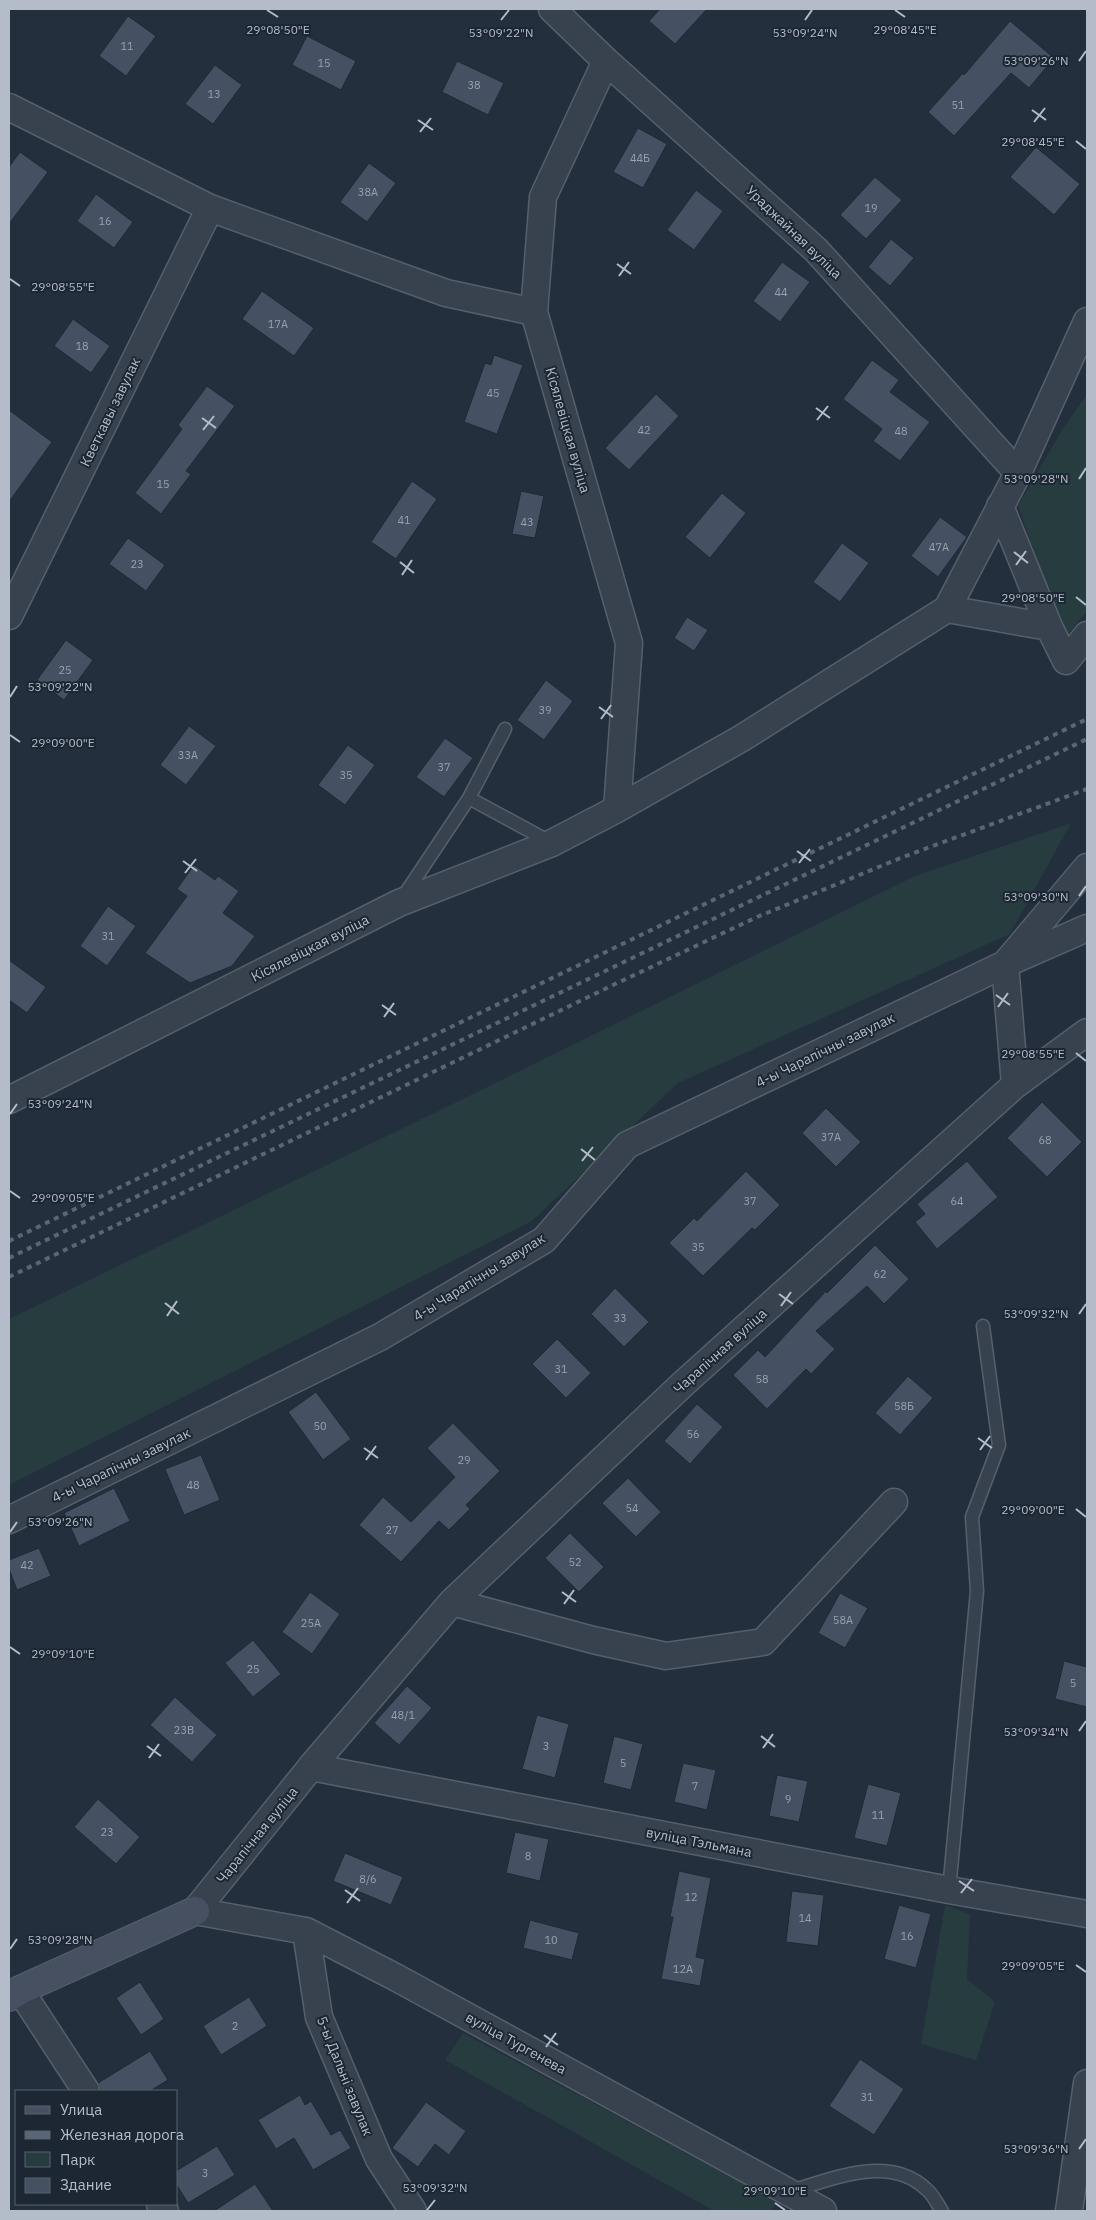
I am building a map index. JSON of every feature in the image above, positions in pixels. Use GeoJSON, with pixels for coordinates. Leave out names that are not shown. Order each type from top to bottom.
{"type":"FeatureCollection","features":[{"type":"Feature","properties":{"kind":"street","name":"Ураджайная вуліца"},"geometry":{"type":"LineString","coordinates":[[552,9],[606,61],[816,250],[1018,473]]}},
{"type":"Feature","properties":{"kind":"street","name":"Кісялевіцкая вуліца"},"geometry":{"type":"LineString","coordinates":[[606,61],[543,197],[534,312],[629,643],[617,809]]}},
{"type":"Feature","properties":{"kind":"street"},"geometry":{"type":"LineString","coordinates":[[9,107],[210,208],[446,293],[534,312]]}},
{"type":"Feature","properties":{"kind":"street","name":"Кветкавы завулак"},"geometry":{"type":"LineString","coordinates":[[9,616],[210,208]]}},
{"type":"Feature","properties":{"kind":"street"},"geometry":{"type":"LineString","coordinates":[[1048,627],[947,609],[1018,473],[1087,321]]}},
{"type":"Feature","properties":{"kind":"street"},"geometry":{"type":"LineString","coordinates":[[1000,506],[1048,627],[1066,661],[1087,635]]}},
{"type":"Feature","properties":{"kind":"street","name":"Кісялевіцкая вуліца"},"geometry":{"type":"LineString","coordinates":[[9,1100],[399,903],[552,843],[617,809],[742,738],[947,609]]}},
{"type":"Feature","properties":{"kind":"street"},"geometry":{"type":"LineString","coordinates":[[1015,1085],[1005,964],[1087,867]]}},
{"type":"Feature","properties":{"kind":"street","name":"4-ы Чарапічны завулак"},"geometry":{"type":"LineString","coordinates":[[9,1520],[380,1337],[544,1240],[627,1145],[1005,964],[1087,928]]}},
{"type":"Feature","properties":{"kind":"street","name":"Чарапічная вуліца"},"geometry":{"type":"LineString","coordinates":[[14,1994],[195,1911],[312,1767],[452,1602],[684,1383],[1015,1085],[1087,1032]]}},
{"type":"Feature","properties":{"kind":"street"},"geometry":{"type":"LineString","coordinates":[[452,1602],[593,1640],[666,1656],[763,1642],[894,1502]]}},
{"type":"Feature","properties":{"kind":"street","name":"вуліца Тэльмана"},"geometry":{"type":"LineString","coordinates":[[312,1767],[949,1890],[1087,1914]]}},
{"type":"Feature","properties":{"kind":"street","name":"вуліца Тургенева"},"geometry":{"type":"LineString","coordinates":[[195,1911],[306,1931],[398,1978],[787,2191],[820,2211]]}},
{"type":"Feature","properties":{"kind":"street","name":"5-ы Дальні завулак"},"geometry":{"type":"LineString","coordinates":[[306,1931],[319,2017],[379,2159],[413,2211]]}},
{"type":"Feature","properties":{"kind":"street"},"geometry":{"type":"LineString","coordinates":[[14,1994],[85,2090]]}},
{"type":"Feature","properties":{"kind":"street"},"geometry":{"type":"LineString","coordinates":[[1068,2211],[1087,2083]]}},
{"type":"Feature","properties":{"kind":"lane"},"geometry":{"type":"LineString","coordinates":[[399,903],[469,798],[505,729]]}},
{"type":"Feature","properties":{"kind":"lane"},"geometry":{"type":"LineString","coordinates":[[469,798],[552,843]]}},
{"type":"Feature","properties":{"kind":"lane"},"geometry":{"type":"LineString","coordinates":[[949,1890],[977,1591],[972,1517],[999,1445],[983,1326]]}},
{"type":"Feature","properties":{"kind":"lane"},"geometry":{"type":"LineString","coordinates":[[787,2191],[873,2170],[898,2172],[927,2189],[942,2211]]}},
{"type":"Feature","properties":{"kind":"green space"},"geometry":{"type":"Polygon","coordinates":[[[1087,394],[1087,611],[1065,638],[1018,506],[1062,430],[1087,394]]]}},
{"type":"Feature","properties":{"kind":"green space"},"geometry":{"type":"Polygon","coordinates":[[[1071,823],[1010,934],[678,1083],[532,1221],[9,1485],[9,1319],[463,1099],[915,876],[1071,823]]]}},
{"type":"Feature","properties":{"kind":"green space"},"geometry":{"type":"Polygon","coordinates":[[[945,1905],[970,1914],[967,1979],[995,2002],[976,2060],[921,2044],[945,1905]]]}},
{"type":"Feature","properties":{"kind":"green space"},"geometry":{"type":"Polygon","coordinates":[[[463,2033],[777,2202],[771,2211],[714,2211],[445,2060],[463,2033]]]}},
{"type":"Feature","properties":{"kind":"building"},"geometry":{"type":"Polygon","coordinates":[[[660,9],[707,9],[675,44],[649,21],[660,9]]]}},
{"type":"Feature","properties":{"kind":"building"},"geometry":{"type":"Polygon","coordinates":[[[128,16],[156,36],[126,76],[99,56],[128,16]]]}},
{"type":"Feature","properties":{"kind":"building"},"geometry":{"type":"Polygon","coordinates":[[[1010,21],[1054,58],[1029,88],[1011,73],[954,136],[928,112],[963,73],[964,75],[1010,21]]]}},
{"type":"Feature","properties":{"kind":"building"},"geometry":{"type":"Polygon","coordinates":[[[307,36],[356,61],[341,90],[292,65],[307,36]]]}},
{"type":"Feature","properties":{"kind":"building"},"geometry":{"type":"Polygon","coordinates":[[[457,61],[504,83],[488,115],[442,92],[457,61]]]}},
{"type":"Feature","properties":{"kind":"building"},"geometry":{"type":"Polygon","coordinates":[[[215,65],[242,85],[213,124],[185,104],[215,65]]]}},
{"type":"Feature","properties":{"kind":"building"},"geometry":{"type":"Polygon","coordinates":[[[638,128],[667,144],[643,188],[613,172],[638,128]]]}},
{"type":"Feature","properties":{"kind":"building"},"geometry":{"type":"Polygon","coordinates":[[[1036,147],[1080,184],[1054,215],[1010,177],[1036,147]]]}},
{"type":"Feature","properties":{"kind":"building"},"geometry":{"type":"Polygon","coordinates":[[[20,152],[48,172],[9,224],[9,167],[20,152]]]}},
{"type":"Feature","properties":{"kind":"building"},"geometry":{"type":"Polygon","coordinates":[[[369,163],[396,183],[367,222],[340,202],[369,163]]]}},
{"type":"Feature","properties":{"kind":"building"},"geometry":{"type":"Polygon","coordinates":[[[875,177],[902,200],[866,239],[840,215],[875,177]]]}},
{"type":"Feature","properties":{"kind":"building"},"geometry":{"type":"Polygon","coordinates":[[[696,190],[723,211],[694,250],[667,230],[696,190]]]}},
{"type":"Feature","properties":{"kind":"building"},"geometry":{"type":"Polygon","coordinates":[[[96,194],[133,222],[114,248],[77,221],[96,194]]]}},
{"type":"Feature","properties":{"kind":"building"},"geometry":{"type":"Polygon","coordinates":[[[891,239],[914,258],[890,286],[868,267],[891,239]]]}},
{"type":"Feature","properties":{"kind":"building"},"geometry":{"type":"Polygon","coordinates":[[[782,262],[810,282],[780,322],[753,301],[782,262]]]}},
{"type":"Feature","properties":{"kind":"building"},"geometry":{"type":"Polygon","coordinates":[[[262,291],[314,328],[294,356],[242,319],[262,291]]]}},
{"type":"Feature","properties":{"kind":"building"},"geometry":{"type":"Polygon","coordinates":[[[73,319],[110,346],[91,373],[54,346],[73,319]]]}},
{"type":"Feature","properties":{"kind":"building"},"geometry":{"type":"Polygon","coordinates":[[[494,355],[523,365],[497,434],[464,422],[485,363],[491,365],[494,355]]]}},
{"type":"Feature","properties":{"kind":"building"},"geometry":{"type":"Polygon","coordinates":[[[872,360],[899,380],[890,392],[930,422],[900,461],[873,441],[882,429],[843,399],[872,360]]]}},
{"type":"Feature","properties":{"kind":"building"},"geometry":{"type":"Polygon","coordinates":[[[207,386],[235,406],[186,471],[191,474],[161,514],[135,493],[182,429],[178,425],[207,386]]]}},
{"type":"Feature","properties":{"kind":"building"},"geometry":{"type":"Polygon","coordinates":[[[656,394],[679,416],[629,470],[605,448],[656,394]]]}},
{"type":"Feature","properties":{"kind":"building"},"geometry":{"type":"Polygon","coordinates":[[[9,410],[52,442],[9,502],[9,410]]]}},
{"type":"Feature","properties":{"kind":"building"},"geometry":{"type":"Polygon","coordinates":[[[412,481],[437,499],[396,559],[371,542],[412,481]]]}},
{"type":"Feature","properties":{"kind":"building"},"geometry":{"type":"Polygon","coordinates":[[[521,491],[544,496],[535,538],[512,534],[521,491]]]}},
{"type":"Feature","properties":{"kind":"building"},"geometry":{"type":"Polygon","coordinates":[[[722,493],[746,513],[710,558],[685,537],[722,493]]]}},
{"type":"Feature","properties":{"kind":"building"},"geometry":{"type":"Polygon","coordinates":[[[940,517],[967,537],[938,577],[911,556],[940,517]]]}},
{"type":"Feature","properties":{"kind":"building"},"geometry":{"type":"Polygon","coordinates":[[[128,538],[165,565],[146,591],[109,564],[128,538]]]}},
{"type":"Feature","properties":{"kind":"building"},"geometry":{"type":"Polygon","coordinates":[[[842,543],[869,563],[840,602],[813,582],[842,543]]]}},
{"type":"Feature","properties":{"kind":"building"},"geometry":{"type":"Polygon","coordinates":[[[687,617],[708,630],[694,651],[674,638],[687,617]]]}},
{"type":"Feature","properties":{"kind":"building"},"geometry":{"type":"Polygon","coordinates":[[[66,640],[93,660],[64,700],[37,680],[66,640]]]}},
{"type":"Feature","properties":{"kind":"building"},"geometry":{"type":"Polygon","coordinates":[[[546,680],[573,701],[544,740],[517,720],[546,680]]]}},
{"type":"Feature","properties":{"kind":"building"},"geometry":{"type":"Polygon","coordinates":[[[189,726],[216,746],[186,785],[160,765],[189,726]]]}},
{"type":"Feature","properties":{"kind":"building"},"geometry":{"type":"Polygon","coordinates":[[[445,738],[473,758],[444,797],[416,777],[445,738]]]}},
{"type":"Feature","properties":{"kind":"building"},"geometry":{"type":"Polygon","coordinates":[[[348,745],[375,765],[345,805],[318,785],[348,745]]]}},
{"type":"Feature","properties":{"kind":"building"},"geometry":{"type":"Polygon","coordinates":[[[194,865],[215,880],[218,876],[239,891],[223,913],[255,936],[232,966],[190,983],[145,953],[187,896],[177,889],[194,865]]]}},
{"type":"Feature","properties":{"kind":"building"},"geometry":{"type":"Polygon","coordinates":[[[108,906],[136,926],[107,966],[80,946],[108,906]]]}},
{"type":"Feature","properties":{"kind":"building"},"geometry":{"type":"Polygon","coordinates":[[[9,960],[46,987],[27,1013],[9,1000],[9,960]]]}},
{"type":"Feature","properties":{"kind":"building"},"geometry":{"type":"Polygon","coordinates":[[[1042,1102],[1082,1142],[1047,1177],[1007,1138],[1042,1102]]]}},
{"type":"Feature","properties":{"kind":"building"},"geometry":{"type":"Polygon","coordinates":[[[826,1108],[861,1142],[836,1167],[802,1133],[826,1108]]]}},
{"type":"Feature","properties":{"kind":"building"},"geometry":{"type":"Polygon","coordinates":[[[967,1161],[998,1197],[937,1249],[915,1222],[925,1214],[917,1204],[967,1161]]]}},
{"type":"Feature","properties":{"kind":"building"},"geometry":{"type":"Polygon","coordinates":[[[746,1171],[780,1205],[755,1230],[752,1228],[703,1276],[669,1243],[694,1218],[697,1221],[746,1171]]]}},
{"type":"Feature","properties":{"kind":"building"},"geometry":{"type":"Polygon","coordinates":[[[875,1245],[909,1279],[884,1304],[867,1286],[816,1331],[835,1349],[811,1374],[806,1369],[767,1409],[733,1375],[758,1350],[765,1357],[826,1291],[827,1293],[875,1245]]]}},
{"type":"Feature","properties":{"kind":"building"},"geometry":{"type":"Polygon","coordinates":[[[615,1288],[649,1322],[624,1347],[591,1314],[615,1288]]]}},
{"type":"Feature","properties":{"kind":"building"},"geometry":{"type":"Polygon","coordinates":[[[557,1339],[591,1373],[566,1398],[532,1364],[557,1339]]]}},
{"type":"Feature","properties":{"kind":"building"},"geometry":{"type":"Polygon","coordinates":[[[908,1376],[933,1398],[900,1435],[875,1413],[908,1376]]]}},
{"type":"Feature","properties":{"kind":"building"},"geometry":{"type":"Polygon","coordinates":[[[316,1392],[351,1439],[323,1460],[288,1412],[316,1392]]]}},
{"type":"Feature","properties":{"kind":"building"},"geometry":{"type":"Polygon","coordinates":[[[697,1404],[723,1427],[690,1464],[664,1441],[697,1404]]]}},
{"type":"Feature","properties":{"kind":"building"},"geometry":{"type":"Polygon","coordinates":[[[453,1423],[500,1471],[466,1505],[470,1509],[449,1530],[439,1521],[401,1562],[359,1525],[383,1497],[411,1522],[455,1477],[427,1448],[453,1423]]]}},
{"type":"Feature","properties":{"kind":"building"},"geometry":{"type":"Polygon","coordinates":[[[201,1455],[220,1500],[184,1515],[165,1469],[201,1455]]]}},
{"type":"Feature","properties":{"kind":"building"},"geometry":{"type":"Polygon","coordinates":[[[628,1478],[661,1512],[636,1537],[602,1503],[628,1478]]]}},
{"type":"Feature","properties":{"kind":"building"},"geometry":{"type":"Polygon","coordinates":[[[114,1488],[130,1521],[79,1546],[64,1513],[114,1488]]]}},
{"type":"Feature","properties":{"kind":"building"},"geometry":{"type":"Polygon","coordinates":[[[570,1533],[604,1567],[579,1592],[545,1558],[570,1533]]]}},
{"type":"Feature","properties":{"kind":"building"},"geometry":{"type":"Polygon","coordinates":[[[39,1548],[51,1576],[17,1590],[9,1569],[9,1560],[39,1548]]]}},
{"type":"Feature","properties":{"kind":"building"},"geometry":{"type":"Polygon","coordinates":[[[310,1592],[340,1614],[312,1654],[282,1632],[310,1592]]]}},
{"type":"Feature","properties":{"kind":"building"},"geometry":{"type":"Polygon","coordinates":[[[840,1593],[868,1608],[845,1648],[818,1633],[840,1593]]]}},
{"type":"Feature","properties":{"kind":"building"},"geometry":{"type":"Polygon","coordinates":[[[253,1640],[281,1674],[253,1697],[225,1663],[253,1640]]]}},
{"type":"Feature","properties":{"kind":"building"},"geometry":{"type":"Polygon","coordinates":[[[1064,1661],[1087,1667],[1087,1707],[1055,1699],[1064,1661]]]}},
{"type":"Feature","properties":{"kind":"building"},"geometry":{"type":"Polygon","coordinates":[[[407,1686],[432,1708],[399,1745],[374,1723],[407,1686]]]}},
{"type":"Feature","properties":{"kind":"building"},"geometry":{"type":"Polygon","coordinates":[[[175,1697],[217,1735],[192,1762],[150,1725],[175,1697]]]}},
{"type":"Feature","properties":{"kind":"building"},"geometry":{"type":"Polygon","coordinates":[[[537,1715],[569,1724],[555,1778],[522,1769],[537,1715]]]}},
{"type":"Feature","properties":{"kind":"building"},"geometry":{"type":"Polygon","coordinates":[[[614,1736],[643,1744],[631,1790],[603,1783],[614,1736]]]}},
{"type":"Feature","properties":{"kind":"building"},"geometry":{"type":"Polygon","coordinates":[[[683,1763],[716,1770],[707,1810],[674,1802],[683,1763]]]}},
{"type":"Feature","properties":{"kind":"building"},"geometry":{"type":"Polygon","coordinates":[[[777,1775],[808,1781],[799,1822],[769,1816],[777,1775]]]}},
{"type":"Feature","properties":{"kind":"building"},"geometry":{"type":"Polygon","coordinates":[[[868,1784],[901,1793],[887,1846],[854,1838],[868,1784]]]}},
{"type":"Feature","properties":{"kind":"building"},"geometry":{"type":"Polygon","coordinates":[[[98,1799],[140,1837],[116,1864],[74,1827],[98,1799]]]}},
{"type":"Feature","properties":{"kind":"building"},"geometry":{"type":"Polygon","coordinates":[[[515,1832],[549,1839],[540,1881],[506,1873],[515,1832]]]}},
{"type":"Feature","properties":{"kind":"building"},"geometry":{"type":"Polygon","coordinates":[[[345,1853],[403,1877],[391,1905],[333,1881],[345,1853]]]}},
{"type":"Feature","properties":{"kind":"building"},"geometry":{"type":"Polygon","coordinates":[[[679,1871],[711,1878],[696,1957],[705,1959],[700,1986],[661,1979],[673,1917],[670,1917],[679,1871]]]}},
{"type":"Feature","properties":{"kind":"building"},"geometry":{"type":"Polygon","coordinates":[[[792,1891],[824,1895],[818,1946],[786,1942],[792,1891]]]}},
{"type":"Feature","properties":{"kind":"building"},"geometry":{"type":"Polygon","coordinates":[[[899,1905],[931,1914],[916,1968],[884,1959],[899,1905]]]}},
{"type":"Feature","properties":{"kind":"building"},"geometry":{"type":"Polygon","coordinates":[[[530,1920],[579,1933],[572,1960],[523,1948],[530,1920]]]}},
{"type":"Feature","properties":{"kind":"building"},"geometry":{"type":"Polygon","coordinates":[[[140,1982],[164,2019],[141,2035],[116,1998],[140,1982]]]}},
{"type":"Feature","properties":{"kind":"building"},"geometry":{"type":"Polygon","coordinates":[[[249,1997],[267,2026],[221,2055],[203,2026],[249,1997]]]}},
{"type":"Feature","properties":{"kind":"building"},"geometry":{"type":"Polygon","coordinates":[[[150,2051],[168,2080],[152,2090],[101,2090],[98,2083],[150,2051]]]}},
{"type":"Feature","properties":{"kind":"building"},"geometry":{"type":"Polygon","coordinates":[[[860,2059],[904,2089],[874,2135],[829,2106],[860,2059]]]}},
{"type":"Feature","properties":{"kind":"building"},"geometry":{"type":"Polygon","coordinates":[[[300,2095],[305,2105],[311,2101],[331,2135],[340,2130],[351,2148],[313,2170],[294,2138],[276,2149],[258,2120],[300,2095]]]}},
{"type":"Feature","properties":{"kind":"building"},"geometry":{"type":"Polygon","coordinates":[[[426,2102],[466,2131],[449,2155],[435,2144],[418,2167],[392,2148],[426,2102]]]}},
{"type":"Feature","properties":{"kind":"building"},"geometry":{"type":"Polygon","coordinates":[[[217,2146],[235,2175],[188,2203],[178,2187],[178,2170],[217,2146]]]}},
{"type":"Feature","properties":{"kind":"building"},"geometry":{"type":"Polygon","coordinates":[[[255,2184],[273,2211],[214,2211],[255,2184]]]}},
{"type":"Feature","properties":{"kind":"railway"},"geometry":{"type":"LineString","coordinates":[[9,1241],[1087,719]]}},
{"type":"Feature","properties":{"kind":"railway"},"geometry":{"type":"LineString","coordinates":[[9,1258],[1087,739]]}},
{"type":"Feature","properties":{"kind":"railway"},"geometry":{"type":"LineString","coordinates":[[9,1277],[757,917],[903,857],[1087,789]]}}]}
